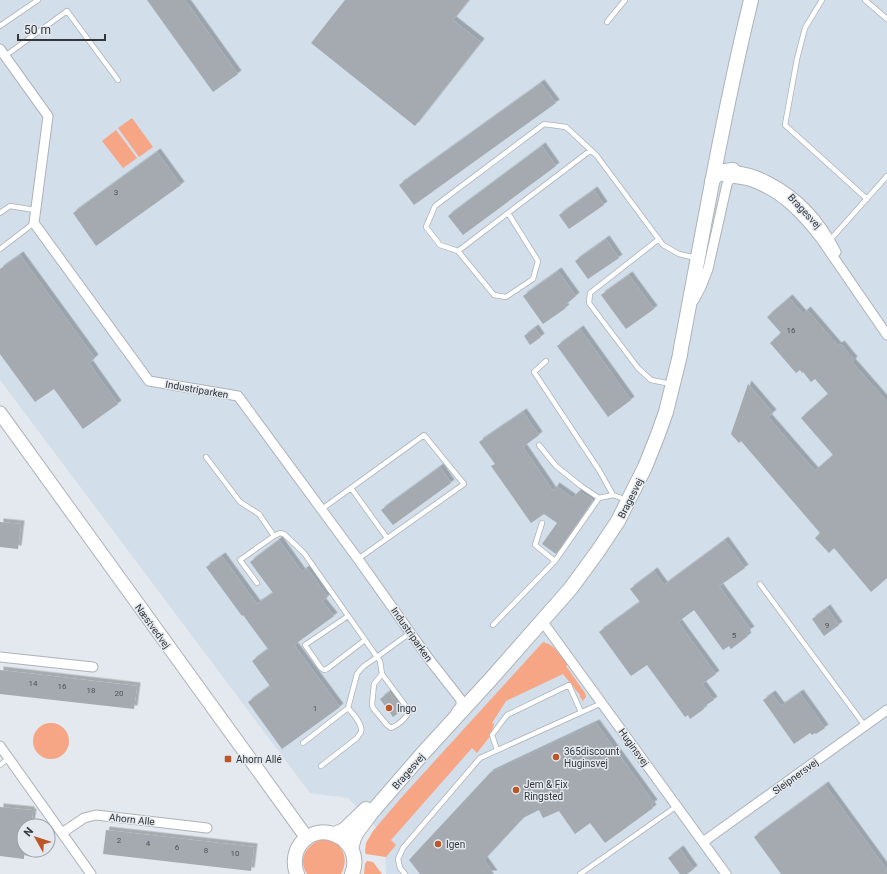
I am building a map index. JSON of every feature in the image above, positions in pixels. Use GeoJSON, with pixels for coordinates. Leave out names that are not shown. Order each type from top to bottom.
{"type":"FeatureCollection","features":[{"type":"Feature","properties":{"kind":"main road","name":"Bragesvej"},"geometry":{"type":"LineString","coordinates":[[335,834],[344,830],[372,803],[398,775],[432,731],[467,699],[542,621],[571,588],[618,521],[645,467],[666,412],[680,355],[698,259],[723,173],[734,73],[751,0]]}},
{"type":"Feature","properties":{"kind":"main road","name":"Bragesvej"},"geometry":{"type":"LineString","coordinates":[[680,355],[683,349],[704,261],[723,173],[755,0]]}},
{"type":"Feature","properties":{"kind":"main road","name":"Næstvedvej"},"geometry":{"type":"LineString","coordinates":[[0,413],[306,838]]}},
{"type":"Feature","properties":{"kind":"main road","name":"Bragesvej"},"geometry":{"type":"LineString","coordinates":[[351,849],[357,832],[372,812],[467,699]]}},
{"type":"Feature","properties":{"kind":"main road"},"geometry":{"type":"LineString","coordinates":[[297,874],[294,862],[300,845],[306,838],[322,832],[335,834],[346,842],[351,849],[354,862],[352,874]]}},
{"type":"Feature","properties":{"kind":"street"},"geometry":{"type":"LineString","coordinates":[[2,53],[48,116],[34,223]]}},
{"type":"Feature","properties":{"kind":"street","name":"Bragesvej"},"geometry":{"type":"LineString","coordinates":[[723,173],[756,176],[787,192],[801,204],[814,218],[830,240],[850,282]]}},
{"type":"Feature","properties":{"kind":"street","name":"Bragesvej"},"geometry":{"type":"LineString","coordinates":[[723,173],[752,182],[769,190],[782,197],[795,208],[810,224],[821,239],[887,335]]}},
{"type":"Feature","properties":{"kind":"street","name":"Industriparken"},"geometry":{"type":"LineString","coordinates":[[34,223],[149,381],[238,396],[322,509],[442,676],[467,699]]}},
{"type":"Feature","properties":{"kind":"street","name":"Huginsvej"},"geometry":{"type":"LineString","coordinates":[[542,621],[726,874]]}},
{"type":"Feature","properties":{"kind":"street"},"geometry":{"type":"LineString","coordinates":[[0,657],[93,667]]}},
{"type":"Feature","properties":{"kind":"street","name":"Sleipnersvej"},"geometry":{"type":"LineString","coordinates":[[703,842],[887,710]]}},
{"type":"Feature","properties":{"kind":"street"},"geometry":{"type":"LineString","coordinates":[[0,746],[91,874]]}},
{"type":"Feature","properties":{"kind":"street","name":"Ahorn Alle"},"geometry":{"type":"LineString","coordinates":[[62,833],[84,818],[96,815],[207,828]]}},
{"type":"Feature","properties":{"kind":"lane"},"geometry":{"type":"LineString","coordinates":[[0,26],[38,0]]}},
{"type":"Feature","properties":{"kind":"lane"},"geometry":{"type":"LineString","coordinates":[[607,22],[625,0]]}},
{"type":"Feature","properties":{"kind":"lane"},"geometry":{"type":"LineString","coordinates":[[822,0],[805,28],[797,60],[785,125],[866,198]]}},
{"type":"Feature","properties":{"kind":"lane"},"geometry":{"type":"LineString","coordinates":[[866,0],[887,19]]}},
{"type":"Feature","properties":{"kind":"lane"},"geometry":{"type":"LineString","coordinates":[[2,53],[67,11],[118,80]]}},
{"type":"Feature","properties":{"kind":"lane"},"geometry":{"type":"LineString","coordinates":[[508,213],[538,261],[533,279],[506,297],[494,295],[458,250],[440,245],[426,227],[435,206],[544,124],[566,127],[597,156],[663,245],[679,254],[698,259]]}},
{"type":"Feature","properties":{"kind":"lane"},"geometry":{"type":"LineString","coordinates":[[458,250],[591,150]]}},
{"type":"Feature","properties":{"kind":"lane"},"geometry":{"type":"LineString","coordinates":[[830,240],[887,176]]}},
{"type":"Feature","properties":{"kind":"lane"},"geometry":{"type":"LineString","coordinates":[[0,213],[10,206],[35,210]]}},
{"type":"Feature","properties":{"kind":"lane"},"geometry":{"type":"LineString","coordinates":[[0,249],[34,223]]}},
{"type":"Feature","properties":{"kind":"lane"},"geometry":{"type":"LineString","coordinates":[[659,239],[590,293],[589,303],[638,368],[651,380],[673,384]]}},
{"type":"Feature","properties":{"kind":"lane"},"geometry":{"type":"LineString","coordinates":[[546,361],[534,372],[599,470],[613,495]]}},
{"type":"Feature","properties":{"kind":"lane"},"geometry":{"type":"LineString","coordinates":[[322,509],[424,435],[464,484],[358,559]]}},
{"type":"Feature","properties":{"kind":"lane"},"geometry":{"type":"LineString","coordinates":[[540,445],[556,466],[599,498]]}},
{"type":"Feature","properties":{"kind":"lane"},"geometry":{"type":"LineString","coordinates":[[206,457],[240,502],[259,514],[274,536]]}},
{"type":"Feature","properties":{"kind":"lane"},"geometry":{"type":"LineString","coordinates":[[351,488],[387,538]]}},
{"type":"Feature","properties":{"kind":"lane"},"geometry":{"type":"LineString","coordinates":[[493,625],[555,561],[599,498],[613,495],[628,501]]}},
{"type":"Feature","properties":{"kind":"lane"},"geometry":{"type":"LineString","coordinates":[[542,523],[535,545],[555,561]]}},
{"type":"Feature","properties":{"kind":"lane"},"geometry":{"type":"LineString","coordinates":[[257,583],[240,560],[280,532],[283,532],[304,553],[380,661],[382,674],[408,709],[409,712],[407,715],[396,726],[391,728],[373,708],[372,704],[374,684],[382,674]]}},
{"type":"Feature","properties":{"kind":"lane"},"geometry":{"type":"LineString","coordinates":[[760,584],[865,726]]}},
{"type":"Feature","properties":{"kind":"lane"},"geometry":{"type":"LineString","coordinates":[[348,616],[305,645],[321,668],[324,670],[327,669],[365,640]]}},
{"type":"Feature","properties":{"kind":"lane"},"geometry":{"type":"LineString","coordinates":[[303,743],[348,708],[357,674],[360,670],[410,633]]}},
{"type":"Feature","properties":{"kind":"lane"},"geometry":{"type":"LineString","coordinates":[[497,750],[492,735],[507,715],[569,685],[582,712]]}},
{"type":"Feature","properties":{"kind":"lane"},"geometry":{"type":"LineString","coordinates":[[405,874],[400,868],[398,859],[403,848],[480,758],[602,703]]}},
{"type":"Feature","properties":{"kind":"lane"},"geometry":{"type":"LineString","coordinates":[[321,766],[357,738],[361,733],[362,730],[358,720],[348,708]]}},
{"type":"Feature","properties":{"kind":"lane"},"geometry":{"type":"LineString","coordinates":[[0,765],[9,758]]}},
{"type":"Feature","properties":{"kind":"lane"},"geometry":{"type":"LineString","coordinates":[[580,874],[677,806]]}},
{"type":"Feature","properties":{"kind":"shaded area"},"geometry":{"type":"Polygon","coordinates":[[[0,0],[887,0],[887,874],[386,874],[385,837],[348,798],[310,793],[0,380],[0,0]]]}},
{"type":"Feature","properties":{"kind":"shaded area"},"geometry":{"type":"Polygon","coordinates":[[[132,118],[153,147],[139,157],[118,128],[132,118]]]}},
{"type":"Feature","properties":{"kind":"shaded area"},"geometry":{"type":"Polygon","coordinates":[[[116,130],[137,158],[123,168],[102,141],[116,130]]]}},
{"type":"Feature","properties":{"kind":"shaded area"},"geometry":{"type":"Polygon","coordinates":[[[543,642],[551,645],[568,665],[566,666],[585,693],[586,697],[583,701],[563,674],[506,701],[492,723],[494,724],[491,735],[477,753],[472,748],[391,840],[396,845],[386,857],[366,854],[366,843],[373,831],[401,798],[543,642]]]}},
{"type":"Feature","properties":{"kind":"shaded area"},"geometry":{"type":"Polygon","coordinates":[[[51,723],[61,726],[66,731],[69,741],[66,751],[61,756],[51,759],[41,756],[36,751],[33,741],[36,731],[41,726],[51,723]]]}},
{"type":"Feature","properties":{"kind":"shaded area"},"geometry":{"type":"Polygon","coordinates":[[[320,840],[333,842],[342,850],[345,861],[341,874],[307,874],[303,864],[304,854],[310,846],[320,840]]]}},
{"type":"Feature","properties":{"kind":"shaded area"},"geometry":{"type":"Polygon","coordinates":[[[367,861],[373,862],[382,874],[364,874],[365,864],[367,861]]]}},
{"type":"Feature","properties":{"kind":"building"},"geometry":{"type":"Polygon","coordinates":[[[147,0],[185,0],[238,74],[213,92],[147,0]]]}},
{"type":"Feature","properties":{"kind":"building"},"geometry":{"type":"Polygon","coordinates":[[[345,0],[469,0],[453,20],[481,42],[415,126],[311,43],[345,0]]]}},
{"type":"Feature","properties":{"kind":"building"},"geometry":{"type":"Polygon","coordinates":[[[541,83],[556,103],[414,205],[399,185],[541,83]]]}},
{"type":"Feature","properties":{"kind":"building"},"geometry":{"type":"Polygon","coordinates":[[[542,146],[556,166],[463,235],[448,216],[542,146]]]}},
{"type":"Feature","properties":{"kind":"building"},"geometry":{"type":"Polygon","coordinates":[[[157,152],[181,185],[96,246],[73,213],[157,152]]]}},
{"type":"Feature","properties":{"kind":"building"},"geometry":{"type":"Polygon","coordinates":[[[594,190],[604,205],[569,229],[559,215],[594,190]]]}},
{"type":"Feature","properties":{"kind":"building"},"geometry":{"type":"Polygon","coordinates":[[[606,239],[619,258],[588,279],[575,261],[606,239]]]}},
{"type":"Feature","properties":{"kind":"building"},"geometry":{"type":"Polygon","coordinates":[[[20,255],[95,358],[89,363],[118,404],[83,429],[54,389],[35,402],[0,354],[0,269],[20,255]]]}},
{"type":"Feature","properties":{"kind":"building"},"geometry":{"type":"Polygon","coordinates":[[[558,271],[576,296],[564,306],[566,308],[543,324],[523,296],[558,271]]]}},
{"type":"Feature","properties":{"kind":"building"},"geometry":{"type":"Polygon","coordinates":[[[629,275],[654,309],[626,329],[601,295],[629,275]]]}},
{"type":"Feature","properties":{"kind":"building"},"geometry":{"type":"Polygon","coordinates":[[[789,298],[803,314],[807,310],[838,346],[841,344],[854,360],[852,362],[887,402],[887,578],[871,592],[834,548],[829,553],[815,538],[820,533],[741,441],[739,443],[731,434],[748,384],[773,413],[768,417],[815,471],[833,455],[801,418],[828,394],[815,379],[811,382],[800,370],[796,373],[770,343],[781,333],[767,317],[789,298]]]}},
{"type":"Feature","properties":{"kind":"building"},"geometry":{"type":"Polygon","coordinates":[[[535,328],[541,337],[530,345],[524,336],[535,328]]]}},
{"type":"Feature","properties":{"kind":"building"},"geometry":{"type":"Polygon","coordinates":[[[580,329],[631,400],[608,417],[557,346],[580,329]]]}},
{"type":"Feature","properties":{"kind":"building"},"geometry":{"type":"Polygon","coordinates":[[[523,412],[539,435],[523,447],[553,491],[556,486],[573,498],[579,491],[593,500],[556,554],[542,544],[557,523],[544,514],[531,523],[491,466],[495,464],[479,442],[523,412]]]}},
{"type":"Feature","properties":{"kind":"building"},"geometry":{"type":"Polygon","coordinates":[[[440,467],[451,483],[393,525],[381,510],[440,467]]]}},
{"type":"Feature","properties":{"kind":"building"},"geometry":{"type":"Polygon","coordinates":[[[0,522],[21,524],[18,549],[0,547],[0,522]]]}},
{"type":"Feature","properties":{"kind":"building"},"geometry":{"type":"Polygon","coordinates":[[[279,540],[302,572],[307,568],[328,597],[322,601],[334,616],[294,645],[340,707],[282,749],[248,702],[270,686],[252,661],[268,649],[206,567],[222,556],[257,604],[273,593],[250,562],[279,540]]]}},
{"type":"Feature","properties":{"kind":"building"},"geometry":{"type":"Polygon","coordinates":[[[725,540],[745,568],[719,586],[751,630],[746,633],[748,636],[731,649],[729,646],[723,650],[694,610],[678,622],[716,674],[702,684],[714,700],[703,707],[704,709],[690,719],[688,715],[685,717],[647,665],[631,676],[599,632],[640,602],[630,589],[654,571],[664,585],[725,540]]]}},
{"type":"Feature","properties":{"kind":"building"},"geometry":{"type":"Polygon","coordinates":[[[827,608],[839,625],[824,636],[812,619],[827,608]]]}},
{"type":"Feature","properties":{"kind":"building"},"geometry":{"type":"Polygon","coordinates":[[[0,670],[137,686],[134,709],[0,694],[0,670]]]}},
{"type":"Feature","properties":{"kind":"building"},"geometry":{"type":"Polygon","coordinates":[[[389,692],[403,710],[393,717],[380,699],[389,692]]]}},
{"type":"Feature","properties":{"kind":"building"},"geometry":{"type":"Polygon","coordinates":[[[800,693],[825,728],[816,734],[815,733],[812,735],[810,733],[794,744],[763,700],[772,694],[781,706],[800,693]]]}},
{"type":"Feature","properties":{"kind":"building"},"geometry":{"type":"Polygon","coordinates":[[[596,723],[654,803],[651,805],[653,808],[605,843],[590,823],[575,834],[559,811],[543,818],[539,810],[523,818],[484,860],[494,874],[420,874],[409,860],[490,773],[596,723]]]}},
{"type":"Feature","properties":{"kind":"building"},"geometry":{"type":"Polygon","coordinates":[[[825,785],[887,870],[887,874],[781,874],[754,837],[825,785]]]}},
{"type":"Feature","properties":{"kind":"building"},"geometry":{"type":"Polygon","coordinates":[[[0,807],[31,810],[31,812],[33,812],[32,818],[16,818],[16,858],[0,856],[0,807]]]}},
{"type":"Feature","properties":{"kind":"building"},"geometry":{"type":"Polygon","coordinates":[[[106,830],[254,847],[251,871],[103,854],[106,830]]]}},
{"type":"Feature","properties":{"kind":"building"},"geometry":{"type":"Polygon","coordinates":[[[680,849],[694,869],[687,874],[680,874],[668,858],[680,849]]]}},
{"type":"Feature","properties":{"kind":"place","name":"Ingo"},"geometry":{"type":"Point","coordinates":[389,708]}},
{"type":"Feature","properties":{"kind":"place","name":"365discount Huginsvej"},"geometry":{"type":"Point","coordinates":[556,757]}},
{"type":"Feature","properties":{"kind":"place","name":"Ahorn Allé"},"geometry":{"type":"Point","coordinates":[228,759]}},
{"type":"Feature","properties":{"kind":"place","name":"Jem & Fix Ringsted"},"geometry":{"type":"Point","coordinates":[516,790]}},
{"type":"Feature","properties":{"kind":"place","name":"Igen"},"geometry":{"type":"Point","coordinates":[438,844]}}]}
